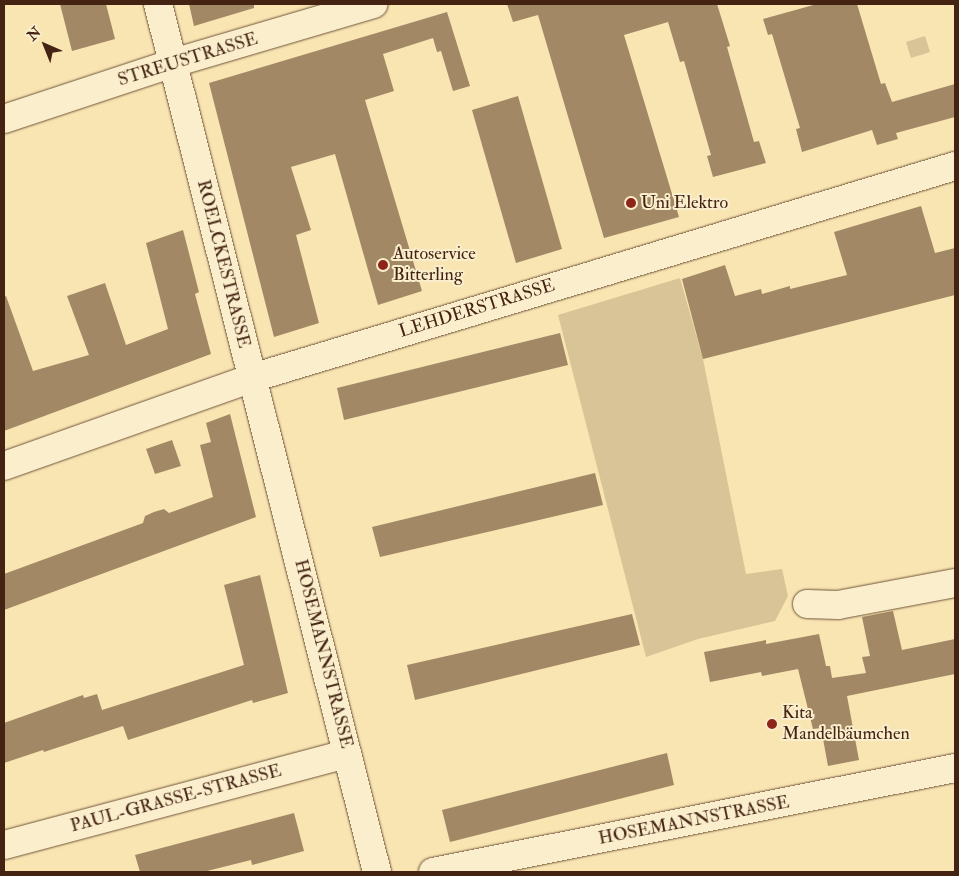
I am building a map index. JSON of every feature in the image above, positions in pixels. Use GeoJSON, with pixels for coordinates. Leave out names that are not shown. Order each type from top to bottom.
{"type":"FeatureCollection","features":[{"type":"Feature","properties":{"kind":"street","name":"ROELCKESTRASSE"},"geometry":{"type":"LineString","coordinates":[[158,4],[290,524]]}},
{"type":"Feature","properties":{"kind":"street","name":"STREUSTRASSE"},"geometry":{"type":"LineString","coordinates":[[4,119],[173,64],[374,4]]}},
{"type":"Feature","properties":{"kind":"street","name":"LEHDERSTRASSE"},"geometry":{"type":"LineString","coordinates":[[4,466],[252,378],[955,166]]}},
{"type":"Feature","properties":{"kind":"street","name":"HOSEMANNSTRASSE"},"geometry":{"type":"LineString","coordinates":[[290,524],[377,872]]}},
{"type":"Feature","properties":{"kind":"street"},"geometry":{"type":"LineString","coordinates":[[807,604],[838,605],[955,584]]}},
{"type":"Feature","properties":{"kind":"street","name":"PAUL-GRASSE-STRASSE"},"geometry":{"type":"LineString","coordinates":[[4,845],[347,754]]}},
{"type":"Feature","properties":{"kind":"street","name":"HOSEMANNSTRASSE"},"geometry":{"type":"LineString","coordinates":[[433,872],[955,768]]}},
{"type":"Feature","properties":{"kind":"shaded area"},"geometry":{"type":"Polygon","coordinates":[[[925,36],[930,52],[911,58],[906,42],[925,36]]]}},
{"type":"Feature","properties":{"kind":"shaded area"},"geometry":{"type":"Polygon","coordinates":[[[680,278],[703,359],[746,574],[782,569],[788,596],[775,621],[698,639],[646,657],[558,315],[680,278]]]}},
{"type":"Feature","properties":{"kind":"building"},"geometry":{"type":"Polygon","coordinates":[[[60,4],[106,4],[115,39],[72,51],[60,4]]]}},
{"type":"Feature","properties":{"kind":"building"},"geometry":{"type":"Polygon","coordinates":[[[189,4],[254,4],[254,8],[194,26],[189,4]]]}},
{"type":"Feature","properties":{"kind":"building"},"geometry":{"type":"Polygon","coordinates":[[[507,4],[717,4],[730,46],[727,47],[754,142],[759,141],[766,163],[713,177],[707,156],[711,155],[684,61],[680,62],[668,22],[624,35],[679,217],[604,238],[538,15],[513,22],[507,4]]]}},
{"type":"Feature","properties":{"kind":"building"},"geometry":{"type":"Polygon","coordinates":[[[817,4],[857,4],[881,84],[885,83],[892,102],[955,84],[955,117],[896,133],[898,139],[877,145],[872,130],[802,152],[796,129],[800,128],[772,34],[768,35],[763,19],[817,4]]]}},
{"type":"Feature","properties":{"kind":"building"},"geometry":{"type":"Polygon","coordinates":[[[447,12],[470,86],[453,91],[441,51],[437,52],[433,38],[383,54],[394,91],[365,100],[422,291],[378,305],[335,154],[291,167],[311,230],[296,235],[319,323],[274,337],[209,83],[447,12]]]}},
{"type":"Feature","properties":{"kind":"building"},"geometry":{"type":"Polygon","coordinates":[[[518,96],[562,249],[516,263],[472,110],[518,96]]]}},
{"type":"Feature","properties":{"kind":"building"},"geometry":{"type":"Polygon","coordinates":[[[921,206],[935,253],[955,248],[955,295],[703,359],[682,279],[725,265],[735,296],[761,289],[762,294],[790,286],[790,289],[847,275],[834,232],[921,206]]]}},
{"type":"Feature","properties":{"kind":"building"},"geometry":{"type":"Polygon","coordinates":[[[183,230],[199,292],[195,294],[211,354],[4,431],[4,297],[6,296],[33,371],[89,355],[67,296],[105,283],[126,345],[168,329],[146,243],[183,230]]]}},
{"type":"Feature","properties":{"kind":"building"},"geometry":{"type":"Polygon","coordinates":[[[560,333],[568,365],[344,420],[337,388],[560,333]]]}},
{"type":"Feature","properties":{"kind":"building"},"geometry":{"type":"Polygon","coordinates":[[[230,414],[256,517],[4,610],[4,574],[143,523],[145,516],[154,512],[164,509],[169,513],[213,497],[200,445],[211,442],[206,423],[230,414]]]}},
{"type":"Feature","properties":{"kind":"building"},"geometry":{"type":"Polygon","coordinates":[[[172,440],[181,466],[155,474],[146,449],[172,440]]]}},
{"type":"Feature","properties":{"kind":"building"},"geometry":{"type":"Polygon","coordinates":[[[595,473],[603,505],[380,557],[372,527],[595,473]]]}},
{"type":"Feature","properties":{"kind":"building"},"geometry":{"type":"Polygon","coordinates":[[[260,575],[288,693],[253,703],[252,700],[128,740],[123,726],[4,763],[4,723],[83,695],[84,698],[97,694],[102,710],[244,665],[224,585],[260,575]]]}},
{"type":"Feature","properties":{"kind":"building"},"geometry":{"type":"Polygon","coordinates":[[[893,611],[902,650],[955,639],[955,674],[847,696],[859,760],[828,766],[821,728],[813,729],[798,669],[762,676],[761,672],[710,682],[704,652],[766,640],[766,644],[819,634],[826,666],[830,666],[832,678],[866,673],[862,657],[870,656],[862,617],[893,611]]]}},
{"type":"Feature","properties":{"kind":"building"},"geometry":{"type":"Polygon","coordinates":[[[632,614],[640,645],[415,700],[407,665],[632,614]]]}},
{"type":"Feature","properties":{"kind":"building"},"geometry":{"type":"Polygon","coordinates":[[[667,753],[674,785],[450,842],[442,810],[667,753]]]}},
{"type":"Feature","properties":{"kind":"building"},"geometry":{"type":"Polygon","coordinates":[[[294,813],[304,851],[252,865],[251,860],[203,872],[140,872],[135,855],[294,813]]]}},
{"type":"Feature","properties":{"kind":"place","name":"Uni Elektro"},"geometry":{"type":"Point","coordinates":[631,203]}},
{"type":"Feature","properties":{"kind":"place","name":"Autoservice Bitterling"},"geometry":{"type":"Point","coordinates":[383,265]}},
{"type":"Feature","properties":{"kind":"place","name":"Kita Mandelbäumchen"},"geometry":{"type":"Point","coordinates":[772,724]}}]}
